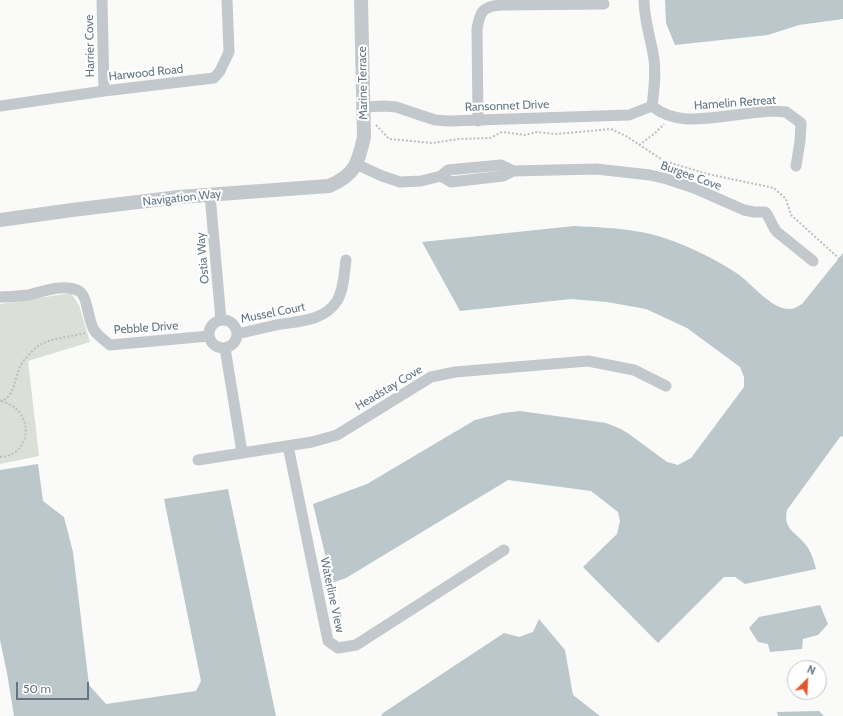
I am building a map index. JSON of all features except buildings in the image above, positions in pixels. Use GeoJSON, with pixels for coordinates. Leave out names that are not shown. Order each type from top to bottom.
{"type":"FeatureCollection","features":[{"type":"Feature","properties":{"kind":"street","name":"Harrier Cove"},"geometry":{"type":"LineString","coordinates":[[102,0],[104,91]]}},
{"type":"Feature","properties":{"kind":"street","name":"Harwood Road"},"geometry":{"type":"LineString","coordinates":[[0,106],[104,91],[214,78],[220,71],[229,52],[227,0]]}},
{"type":"Feature","properties":{"kind":"street","name":"Marine Terrace"},"geometry":{"type":"LineString","coordinates":[[356,164],[364,137],[361,0]]}},
{"type":"Feature","properties":{"kind":"street"},"geometry":{"type":"LineString","coordinates":[[644,0],[644,13],[654,60],[655,85],[652,106]]}},
{"type":"Feature","properties":{"kind":"street"},"geometry":{"type":"LineString","coordinates":[[478,121],[477,29],[481,5],[604,4]]}},
{"type":"Feature","properties":{"kind":"street","name":"Ransonnet Drive"},"geometry":{"type":"LineString","coordinates":[[364,107],[396,107],[435,120],[478,121],[629,115],[652,106]]}},
{"type":"Feature","properties":{"kind":"street","name":"Hamelin Retreat"},"geometry":{"type":"LineString","coordinates":[[652,106],[659,112],[667,115],[692,120],[773,111],[786,112],[801,123],[796,166]]}},
{"type":"Feature","properties":{"kind":"street","name":"Burgee Cove"},"geometry":{"type":"LineString","coordinates":[[356,164],[382,176],[400,182],[421,182],[441,176],[451,182],[503,176],[513,172],[596,169],[631,172],[667,179],[694,188],[744,210],[764,212],[767,214],[777,232],[813,261]]}},
{"type":"Feature","properties":{"kind":"street","name":"Navigation Way"},"geometry":{"type":"LineString","coordinates":[[0,220],[210,194],[329,186],[350,174],[356,164]]}},
{"type":"Feature","properties":{"kind":"street","name":"Ostia Way"},"geometry":{"type":"LineString","coordinates":[[210,194],[221,320]]}},
{"type":"Feature","properties":{"kind":"street","name":"Mussel Court"},"geometry":{"type":"LineString","coordinates":[[237,334],[276,325],[310,320],[327,312],[337,301],[343,286],[346,260]]}},
{"type":"Feature","properties":{"kind":"street"},"geometry":{"type":"LineString","coordinates":[[0,297],[28,295],[65,288],[79,291],[85,299],[90,324],[94,331]]}},
{"type":"Feature","properties":{"kind":"street"},"geometry":{"type":"LineString","coordinates":[[221,320],[226,320],[234,325],[237,334],[233,343],[225,348],[220,348],[213,344],[209,336],[212,324],[221,320]]}},
{"type":"Feature","properties":{"kind":"street","name":"Pebble Drive"},"geometry":{"type":"LineString","coordinates":[[94,331],[110,344],[209,336]]}},
{"type":"Feature","properties":{"kind":"street"},"geometry":{"type":"LineString","coordinates":[[225,348],[242,452]]}},
{"type":"Feature","properties":{"kind":"street","name":"Headstay Cove"},"geometry":{"type":"LineString","coordinates":[[198,460],[312,442],[337,435],[431,377],[455,372],[588,360],[634,370],[666,386]]}},
{"type":"Feature","properties":{"kind":"street","name":"Waterline View"},"geometry":{"type":"LineString","coordinates":[[288,446],[328,641],[338,648],[356,645],[504,550]]}},
{"type":"Feature","properties":{"kind":"path"},"geometry":{"type":"LineString","coordinates":[[639,145],[664,125],[667,115]]}},
{"type":"Feature","properties":{"kind":"path"},"geometry":{"type":"LineString","coordinates":[[828,248],[843,262]]}},
{"type":"Feature","properties":{"kind":"path"},"geometry":{"type":"LineString","coordinates":[[0,457],[7,457],[17,452],[22,445],[26,433],[25,421],[20,413],[16,409],[1,401],[13,391],[20,366],[27,355],[39,345],[58,338],[94,331]]}},
{"type":"Feature","properties":{"kind":"shaded area"},"geometry":{"type":"Polygon","coordinates":[[[665,0],[843,0],[843,19],[799,25],[768,35],[675,45],[666,23],[665,0]]]}},
{"type":"Feature","properties":{"kind":"shaded area"},"geometry":{"type":"Polygon","coordinates":[[[574,226],[641,232],[679,243],[704,254],[738,274],[777,306],[792,309],[802,304],[843,253],[843,436],[840,437],[787,510],[786,517],[789,527],[809,550],[816,569],[745,584],[735,577],[724,577],[658,643],[583,567],[617,534],[620,521],[618,512],[591,491],[508,480],[346,578],[332,583],[313,504],[367,484],[475,420],[503,413],[520,411],[606,423],[629,434],[667,462],[678,465],[691,458],[744,387],[744,377],[740,367],[687,328],[646,309],[607,302],[571,299],[460,311],[422,242],[574,226]]]}},
{"type":"Feature","properties":{"kind":"shaded area"},"geometry":{"type":"Polygon","coordinates":[[[71,293],[79,305],[90,342],[28,361],[39,456],[0,464],[0,304],[71,293]]]}},
{"type":"Feature","properties":{"kind":"shaded area"},"geometry":{"type":"Polygon","coordinates":[[[38,464],[43,501],[64,517],[73,552],[89,685],[106,704],[196,691],[201,681],[164,499],[228,489],[276,716],[14,716],[0,640],[0,470],[38,464]]]}},
{"type":"Feature","properties":{"kind":"shaded area"},"geometry":{"type":"Polygon","coordinates":[[[820,605],[828,624],[818,635],[803,639],[802,649],[770,652],[768,644],[758,642],[749,628],[759,617],[820,605]]]}},
{"type":"Feature","properties":{"kind":"shaded area"},"geometry":{"type":"Polygon","coordinates":[[[539,619],[565,650],[573,695],[600,716],[381,716],[383,713],[504,633],[519,637],[533,632],[539,619]]]}},
{"type":"Feature","properties":{"kind":"shaded area"},"geometry":{"type":"Polygon","coordinates":[[[819,711],[824,716],[778,716],[777,712],[819,711]]]}}]}
